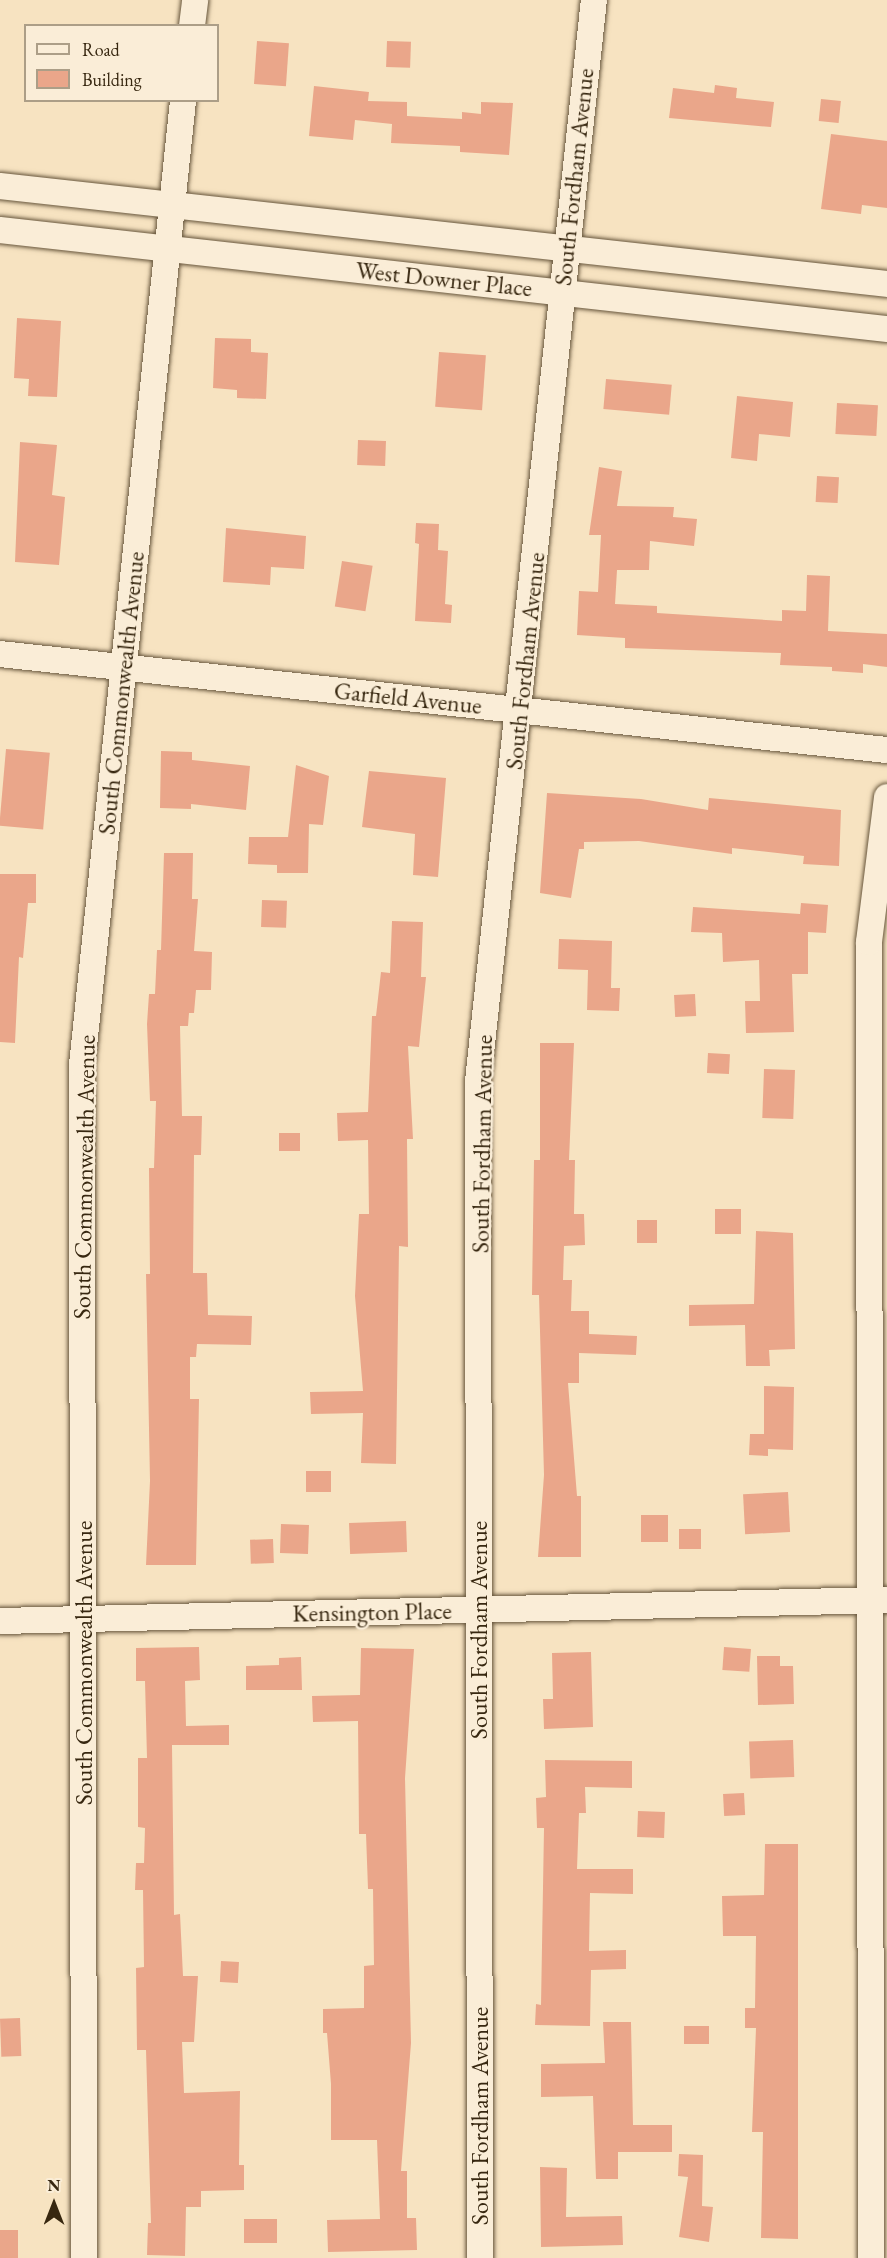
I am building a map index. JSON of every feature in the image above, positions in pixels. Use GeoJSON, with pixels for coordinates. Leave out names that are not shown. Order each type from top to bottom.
{"type":"FeatureCollection","features":[{"type":"Feature","properties":{"kind":"street"},"geometry":{"type":"LineString","coordinates":[[192,24],[195,0]]}},
{"type":"Feature","properties":{"kind":"street","name":"South Fordham Avenue"},"geometry":{"type":"LineString","coordinates":[[480,2258],[478,1081],[520,710],[566,248],[594,0]]}},
{"type":"Feature","properties":{"kind":"street","name":"South Commonwealth Avenue"},"geometry":{"type":"LineString","coordinates":[[84,2258],[82,1065],[183,102]]}},
{"type":"Feature","properties":{"kind":"street","name":"West Downer Place"},"geometry":{"type":"LineString","coordinates":[[0,186],[887,284]]}},
{"type":"Feature","properties":{"kind":"street","name":"West Downer Place"},"geometry":{"type":"LineString","coordinates":[[0,230],[887,329]]}},
{"type":"Feature","properties":{"kind":"street","name":"Garfield Avenue"},"geometry":{"type":"LineString","coordinates":[[0,654],[887,750]]}},
{"type":"Feature","properties":{"kind":"street"},"geometry":{"type":"LineString","coordinates":[[871,2258],[879,1600],[869,942],[887,797]]}},
{"type":"Feature","properties":{"kind":"street","name":"Kensington Place"},"geometry":{"type":"LineString","coordinates":[[0,1621],[879,1600]]}},
{"type":"Feature","properties":{"kind":"building"},"geometry":{"type":"Polygon","coordinates":[[[257,41],[289,43],[286,86],[254,84],[257,41]]]}},
{"type":"Feature","properties":{"kind":"building"},"geometry":{"type":"Polygon","coordinates":[[[387,41],[411,42],[410,68],[386,67],[387,41]]]}},
{"type":"Feature","properties":{"kind":"building"},"geometry":{"type":"Polygon","coordinates":[[[715,85],[737,88],[736,98],[774,102],[771,127],[669,118],[673,88],[714,93],[715,85]]]}},
{"type":"Feature","properties":{"kind":"building"},"geometry":{"type":"Polygon","coordinates":[[[314,86],[369,92],[368,101],[407,102],[407,116],[462,119],[462,112],[481,114],[481,102],[513,103],[509,155],[460,152],[460,146],[391,143],[392,124],[355,120],[353,140],[309,136],[314,86]]]}},
{"type":"Feature","properties":{"kind":"building"},"geometry":{"type":"Polygon","coordinates":[[[821,99],[841,101],[839,123],[819,121],[821,99]]]}},
{"type":"Feature","properties":{"kind":"building"},"geometry":{"type":"Polygon","coordinates":[[[831,134],[887,141],[887,208],[862,205],[861,214],[821,209],[831,134]]]}},
{"type":"Feature","properties":{"kind":"building"},"geometry":{"type":"Polygon","coordinates":[[[17,318],[61,321],[57,397],[28,396],[29,379],[14,378],[17,318]]]}},
{"type":"Feature","properties":{"kind":"building"},"geometry":{"type":"Polygon","coordinates":[[[215,338],[251,339],[251,352],[268,353],[266,399],[237,398],[237,390],[213,388],[215,338]]]}},
{"type":"Feature","properties":{"kind":"building"},"geometry":{"type":"Polygon","coordinates":[[[439,352],[486,355],[482,410],[435,407],[439,352]]]}},
{"type":"Feature","properties":{"kind":"building"},"geometry":{"type":"Polygon","coordinates":[[[606,379],[672,385],[669,415],[603,409],[606,379]]]}},
{"type":"Feature","properties":{"kind":"building"},"geometry":{"type":"Polygon","coordinates":[[[737,396],[793,402],[790,437],[759,434],[757,461],[731,458],[737,396]]]}},
{"type":"Feature","properties":{"kind":"building"},"geometry":{"type":"Polygon","coordinates":[[[837,403],[878,405],[876,436],[835,434],[837,403]]]}},
{"type":"Feature","properties":{"kind":"building"},"geometry":{"type":"Polygon","coordinates":[[[358,440],[386,441],[385,466],[357,465],[358,440]]]}},
{"type":"Feature","properties":{"kind":"building"},"geometry":{"type":"Polygon","coordinates":[[[20,442],[57,445],[52,495],[65,497],[59,565],[15,562],[20,442]]]}},
{"type":"Feature","properties":{"kind":"building"},"geometry":{"type":"Polygon","coordinates":[[[599,467],[622,471],[617,506],[674,507],[673,517],[697,519],[694,546],[650,541],[649,570],[617,570],[615,604],[657,606],[657,613],[782,621],[782,610],[806,611],[807,575],[830,576],[828,631],[887,634],[887,667],[863,664],[863,673],[832,671],[832,667],[780,665],[781,653],[625,648],[625,638],[577,635],[579,591],[598,592],[601,535],[589,535],[599,467]]]}},
{"type":"Feature","properties":{"kind":"building"},"geometry":{"type":"Polygon","coordinates":[[[817,476],[839,477],[838,503],[816,502],[817,476]]]}},
{"type":"Feature","properties":{"kind":"building"},"geometry":{"type":"Polygon","coordinates":[[[416,523],[439,524],[438,550],[448,551],[445,604],[452,605],[451,623],[415,621],[419,544],[415,543],[416,523]]]}},
{"type":"Feature","properties":{"kind":"building"},"geometry":{"type":"Polygon","coordinates":[[[226,528],[306,536],[304,569],[271,567],[270,585],[223,582],[226,528]]]}},
{"type":"Feature","properties":{"kind":"building"},"geometry":{"type":"Polygon","coordinates":[[[342,561],[373,566],[365,611],[335,606],[342,561]]]}},
{"type":"Feature","properties":{"kind":"building"},"geometry":{"type":"Polygon","coordinates":[[[6,749],[50,753],[43,830],[0,826],[6,749]]]}},
{"type":"Feature","properties":{"kind":"building"},"geometry":{"type":"Polygon","coordinates":[[[161,751],[192,752],[192,760],[250,766],[246,810],[191,804],[191,809],[160,808],[161,751]]]}},
{"type":"Feature","properties":{"kind":"building"},"geometry":{"type":"Polygon","coordinates":[[[296,765],[329,776],[323,825],[309,824],[308,873],[277,873],[277,865],[248,864],[249,837],[288,837],[296,765]]]}},
{"type":"Feature","properties":{"kind":"building"},"geometry":{"type":"Polygon","coordinates":[[[369,771],[446,778],[438,877],[413,875],[415,834],[362,827],[369,771]]]}},
{"type":"Feature","properties":{"kind":"building"},"geometry":{"type":"Polygon","coordinates":[[[547,793],[641,799],[708,810],[709,798],[841,810],[839,866],[803,864],[804,856],[732,848],[732,854],[639,841],[584,842],[584,849],[579,849],[571,898],[540,893],[547,793]]]}},
{"type":"Feature","properties":{"kind":"building"},"geometry":{"type":"Polygon","coordinates":[[[164,853],[193,853],[192,899],[198,899],[194,951],[212,952],[211,990],[196,990],[194,1013],[189,1013],[188,1026],[180,1026],[182,1116],[202,1116],[201,1155],[194,1155],[193,1273],[207,1273],[208,1315],[252,1316],[251,1345],[197,1344],[196,1357],[190,1357],[190,1399],[199,1399],[196,1565],[146,1565],[150,1481],[146,1274],[150,1274],[149,1168],[154,1168],[156,1101],[150,1101],[147,1024],[149,994],[155,994],[157,950],[161,950],[164,853]]]}},
{"type":"Feature","properties":{"kind":"building"},"geometry":{"type":"Polygon","coordinates":[[[0,874],[36,874],[36,903],[28,903],[23,958],[19,957],[15,1043],[0,1042],[0,874]]]}},
{"type":"Feature","properties":{"kind":"building"},"geometry":{"type":"Polygon","coordinates":[[[262,900],[287,901],[286,928],[261,927],[262,900]]]}},
{"type":"Feature","properties":{"kind":"building"},"geometry":{"type":"Polygon","coordinates":[[[801,903],[828,905],[826,933],[808,932],[808,974],[792,974],[794,1032],[746,1033],[745,1001],[760,1001],[759,960],[723,962],[722,933],[691,932],[693,907],[800,914],[801,903]]]}},
{"type":"Feature","properties":{"kind":"building"},"geometry":{"type":"Polygon","coordinates":[[[392,921],[423,922],[421,977],[426,977],[419,1047],[408,1046],[413,1139],[407,1139],[408,1247],[399,1246],[396,1464],[361,1463],[363,1413],[311,1414],[310,1392],[363,1391],[355,1296],[359,1214],[369,1214],[368,1140],[338,1141],[337,1113],[368,1112],[372,1016],[376,1016],[381,972],[390,973],[392,921]]]}},
{"type":"Feature","properties":{"kind":"building"},"geometry":{"type":"Polygon","coordinates":[[[559,939],[612,941],[611,988],[620,988],[619,1011],[587,1010],[588,970],[558,969],[559,939]]]}},
{"type":"Feature","properties":{"kind":"building"},"geometry":{"type":"Polygon","coordinates":[[[695,994],[696,1016],[675,1017],[674,995],[695,994]]]}},
{"type":"Feature","properties":{"kind":"building"},"geometry":{"type":"Polygon","coordinates":[[[540,1043],[574,1043],[569,1160],[575,1160],[574,1214],[584,1214],[585,1245],[564,1246],[563,1280],[572,1280],[571,1311],[589,1311],[589,1334],[637,1336],[636,1355],[579,1353],[579,1383],[568,1383],[577,1496],[581,1496],[581,1557],[538,1557],[544,1475],[539,1295],[532,1295],[534,1160],[540,1160],[540,1043]]]}},
{"type":"Feature","properties":{"kind":"building"},"geometry":{"type":"Polygon","coordinates":[[[708,1053],[730,1054],[729,1074],[707,1073],[708,1053]]]}},
{"type":"Feature","properties":{"kind":"building"},"geometry":{"type":"Polygon","coordinates":[[[764,1069],[795,1070],[793,1119],[762,1118],[764,1069]]]}},
{"type":"Feature","properties":{"kind":"building"},"geometry":{"type":"Polygon","coordinates":[[[279,1133],[300,1133],[300,1151],[279,1151],[279,1133]]]}},
{"type":"Feature","properties":{"kind":"building"},"geometry":{"type":"Polygon","coordinates":[[[715,1209],[741,1209],[741,1234],[715,1234],[715,1209]]]}},
{"type":"Feature","properties":{"kind":"building"},"geometry":{"type":"Polygon","coordinates":[[[637,1220],[657,1220],[657,1243],[637,1243],[637,1220]]]}},
{"type":"Feature","properties":{"kind":"building"},"geometry":{"type":"Polygon","coordinates":[[[756,1231],[793,1233],[795,1349],[769,1350],[770,1366],[746,1366],[745,1325],[689,1326],[689,1305],[754,1304],[756,1231]]]}},
{"type":"Feature","properties":{"kind":"building"},"geometry":{"type":"Polygon","coordinates":[[[764,1386],[794,1387],[793,1450],[768,1449],[768,1456],[749,1455],[750,1434],[764,1434],[764,1386]]]}},
{"type":"Feature","properties":{"kind":"building"},"geometry":{"type":"Polygon","coordinates":[[[306,1471],[331,1471],[331,1492],[306,1492],[306,1471]]]}},
{"type":"Feature","properties":{"kind":"building"},"geometry":{"type":"Polygon","coordinates":[[[788,1492],[790,1532],[745,1534],[743,1494],[788,1492]]]}},
{"type":"Feature","properties":{"kind":"building"},"geometry":{"type":"Polygon","coordinates":[[[641,1515],[668,1515],[668,1542],[641,1542],[641,1515]]]}},
{"type":"Feature","properties":{"kind":"building"},"geometry":{"type":"Polygon","coordinates":[[[406,1521],[407,1552],[350,1554],[349,1523],[406,1521]]]}},
{"type":"Feature","properties":{"kind":"building"},"geometry":{"type":"Polygon","coordinates":[[[281,1524],[309,1525],[308,1554],[280,1553],[281,1524]]]}},
{"type":"Feature","properties":{"kind":"building"},"geometry":{"type":"Polygon","coordinates":[[[679,1529],[701,1529],[701,1549],[679,1549],[679,1529]]]}},
{"type":"Feature","properties":{"kind":"building"},"geometry":{"type":"Polygon","coordinates":[[[273,1539],[274,1563],[251,1564],[250,1540],[273,1539]]]}},
{"type":"Feature","properties":{"kind":"building"},"geometry":{"type":"Polygon","coordinates":[[[199,1647],[200,1680],[185,1681],[186,1726],[229,1725],[229,1745],[172,1745],[174,1915],[180,1914],[183,1976],[198,1976],[194,2042],[182,2042],[184,2093],[240,2091],[239,2165],[244,2165],[244,2190],[201,2191],[201,2207],[186,2207],[185,2256],[147,2255],[148,2223],[151,2223],[146,2050],[137,2050],[136,1968],[144,1967],[143,1890],[135,1890],[136,1863],[144,1863],[145,1828],[138,1827],[138,1758],[147,1758],[145,1681],[136,1681],[136,1648],[199,1647]]]}},
{"type":"Feature","properties":{"kind":"building"},"geometry":{"type":"Polygon","coordinates":[[[724,1647],[751,1649],[749,1672],[722,1670],[724,1647]]]}},
{"type":"Feature","properties":{"kind":"building"},"geometry":{"type":"Polygon","coordinates":[[[361,1648],[414,1649],[405,1778],[411,2043],[401,2171],[407,2171],[407,2218],[416,2218],[417,2250],[328,2252],[327,2220],[380,2219],[377,2140],[331,2140],[331,2084],[327,2033],[323,2033],[323,2009],[364,2008],[364,1966],[374,1965],[373,1889],[368,1889],[366,1834],[359,1834],[358,1721],[313,1722],[312,1696],[360,1695],[361,1648]]]}},
{"type":"Feature","properties":{"kind":"building"},"geometry":{"type":"Polygon","coordinates":[[[591,1652],[593,1727],[544,1729],[543,1699],[553,1699],[552,1653],[591,1652]]]}},
{"type":"Feature","properties":{"kind":"building"},"geometry":{"type":"Polygon","coordinates":[[[757,1656],[780,1656],[780,1666],[793,1666],[794,1704],[758,1705],[757,1656]]]}},
{"type":"Feature","properties":{"kind":"building"},"geometry":{"type":"Polygon","coordinates":[[[301,1657],[302,1690],[246,1690],[246,1666],[279,1665],[279,1658],[301,1657]]]}},
{"type":"Feature","properties":{"kind":"building"},"geometry":{"type":"Polygon","coordinates":[[[793,1740],[794,1777],[750,1779],[749,1742],[793,1740]]]}},
{"type":"Feature","properties":{"kind":"building"},"geometry":{"type":"Polygon","coordinates":[[[545,1760],[632,1761],[632,1788],[585,1787],[586,1813],[579,1813],[577,1869],[633,1869],[633,1894],[590,1893],[589,1951],[626,1950],[626,1969],[591,1970],[590,2026],[535,2025],[536,2004],[541,2005],[544,1828],[537,1828],[536,1798],[546,1797],[545,1760]]]}},
{"type":"Feature","properties":{"kind":"building"},"geometry":{"type":"Polygon","coordinates":[[[744,1793],[745,1815],[724,1816],[723,1794],[744,1793]]]}},
{"type":"Feature","properties":{"kind":"building"},"geometry":{"type":"Polygon","coordinates":[[[638,1811],[665,1812],[664,1838],[637,1837],[638,1811]]]}},
{"type":"Feature","properties":{"kind":"building"},"geometry":{"type":"Polygon","coordinates":[[[765,1844],[798,1844],[798,2239],[761,2238],[763,2132],[752,2132],[756,2028],[745,2028],[745,2008],[755,2008],[756,1936],[723,1936],[722,1896],[764,1895],[765,1844]]]}},
{"type":"Feature","properties":{"kind":"building"},"geometry":{"type":"Polygon","coordinates":[[[221,1961],[239,1962],[238,1983],[220,1982],[221,1961]]]}},
{"type":"Feature","properties":{"kind":"building"},"geometry":{"type":"Polygon","coordinates":[[[20,2018],[21,2056],[1,2057],[0,2019],[20,2018]]]}},
{"type":"Feature","properties":{"kind":"building"},"geometry":{"type":"Polygon","coordinates":[[[603,2022],[631,2022],[633,2125],[672,2125],[672,2152],[618,2152],[618,2179],[596,2179],[593,2096],[541,2097],[541,2064],[605,2063],[603,2022]]]}},
{"type":"Feature","properties":{"kind":"building"},"geometry":{"type":"Polygon","coordinates":[[[684,2026],[709,2026],[709,2044],[684,2044],[684,2026]]]}},
{"type":"Feature","properties":{"kind":"building"},"geometry":{"type":"Polygon","coordinates":[[[679,2154],[703,2155],[702,2206],[713,2207],[709,2242],[679,2237],[688,2177],[678,2176],[679,2154]]]}},
{"type":"Feature","properties":{"kind":"building"},"geometry":{"type":"Polygon","coordinates":[[[540,2167],[567,2168],[566,2217],[622,2216],[623,2245],[541,2247],[540,2167]]]}},
{"type":"Feature","properties":{"kind":"building"},"geometry":{"type":"Polygon","coordinates":[[[244,2219],[277,2219],[277,2243],[244,2243],[244,2219]]]}},
{"type":"Feature","properties":{"kind":"building"},"geometry":{"type":"Polygon","coordinates":[[[0,2230],[18,2230],[18,2258],[0,2258],[0,2230]]]}}]}
